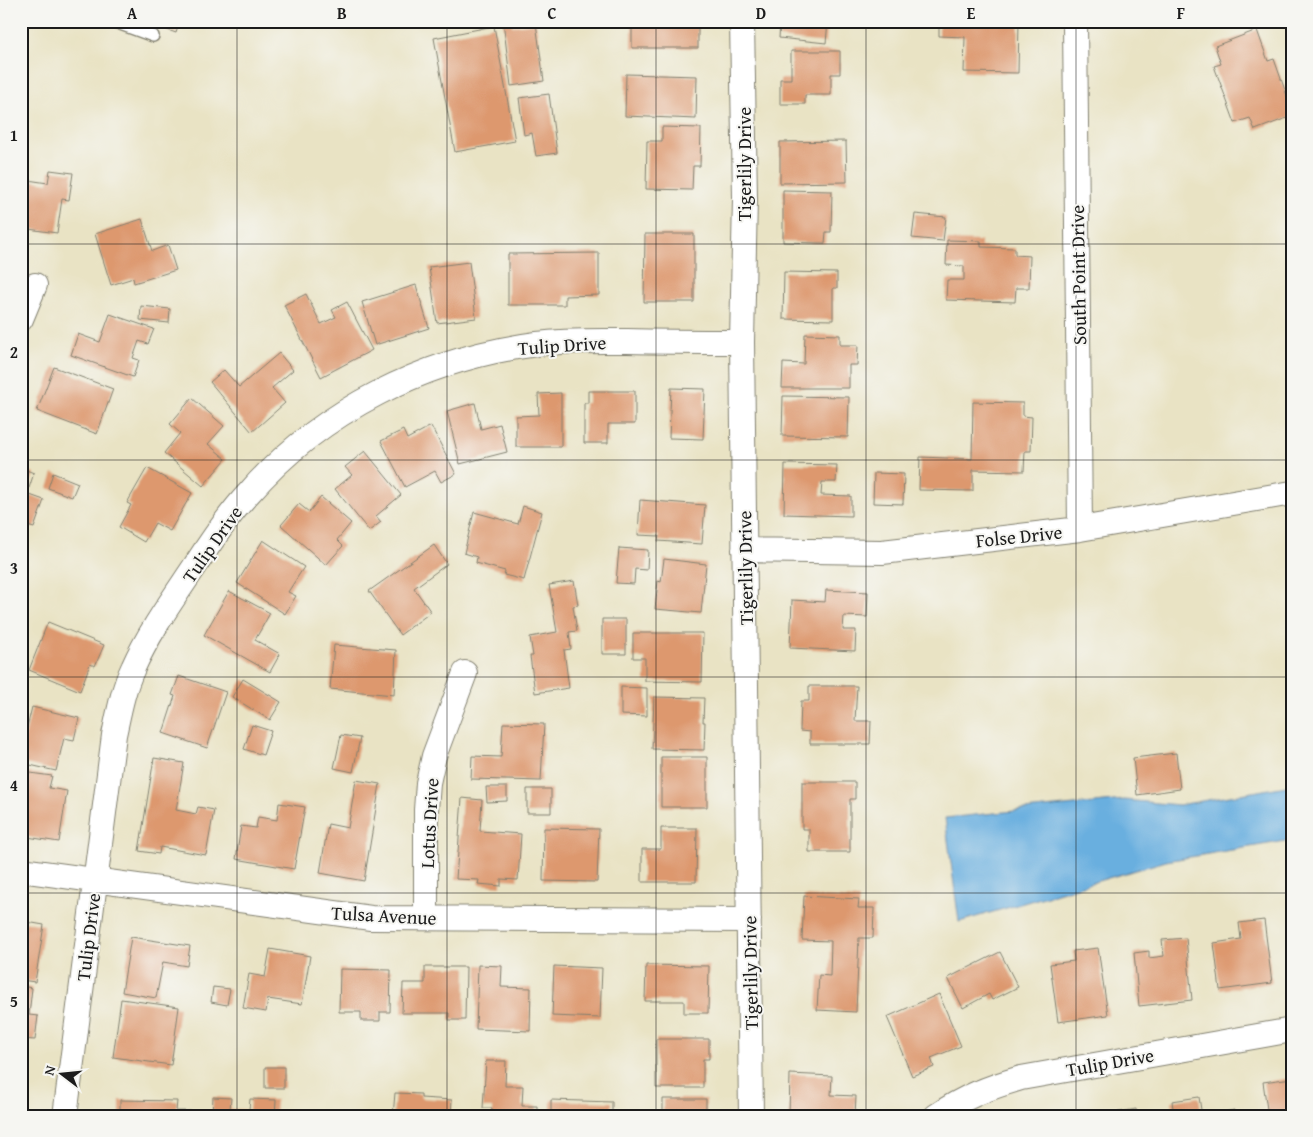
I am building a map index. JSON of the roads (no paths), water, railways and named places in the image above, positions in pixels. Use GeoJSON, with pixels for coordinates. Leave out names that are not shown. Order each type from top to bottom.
{"type":"FeatureCollection","features":[{"type":"Feature","properties":{"kind":"street","name":"Tigerlily Drive"},"geometry":{"type":"LineString","coordinates":[[742,21],[745,198],[742,342],[751,1116]]}},
{"type":"Feature","properties":{"kind":"street","name":"South Point Drive"},"geometry":{"type":"LineString","coordinates":[[1075,21],[1080,530]]}},
{"type":"Feature","properties":{"kind":"street"},"geometry":{"type":"LineString","coordinates":[[21,318],[35,285]]}},
{"type":"Feature","properties":{"kind":"street","name":"Tulip Drive"},"geometry":{"type":"LineString","coordinates":[[65,1116],[114,735],[121,701],[133,669],[150,636],[219,530],[248,493],[282,459],[325,425],[358,403],[392,386],[445,364],[491,352],[538,344],[585,341],[742,342]]}},
{"type":"Feature","properties":{"kind":"street","name":"Folse Drive"},"geometry":{"type":"LineString","coordinates":[[744,550],[882,552],[1080,530],[1292,493]]}},
{"type":"Feature","properties":{"kind":"street","name":"Lotus Drive"},"geometry":{"type":"LineString","coordinates":[[426,918],[426,810],[428,783],[434,756],[465,673]]}},
{"type":"Feature","properties":{"kind":"street","name":"Tulsa Avenue"},"geometry":{"type":"LineString","coordinates":[[21,870],[371,918],[749,920]]}},
{"type":"Feature","properties":{"kind":"street","name":"Tulip Drive"},"geometry":{"type":"LineString","coordinates":[[936,1116],[957,1102],[987,1088],[1021,1078],[1292,1030]]}},
{"type":"Feature","properties":{"kind":"lane"},"geometry":{"type":"LineString","coordinates":[[112,21],[153,36]]}},
{"type":"Feature","properties":{"kind":"water"},"geometry":{"type":"Polygon","coordinates":[[[1292,785],[1292,840],[1166,861],[959,922],[945,818],[1124,800],[1179,805],[1292,785]]]}}]}
